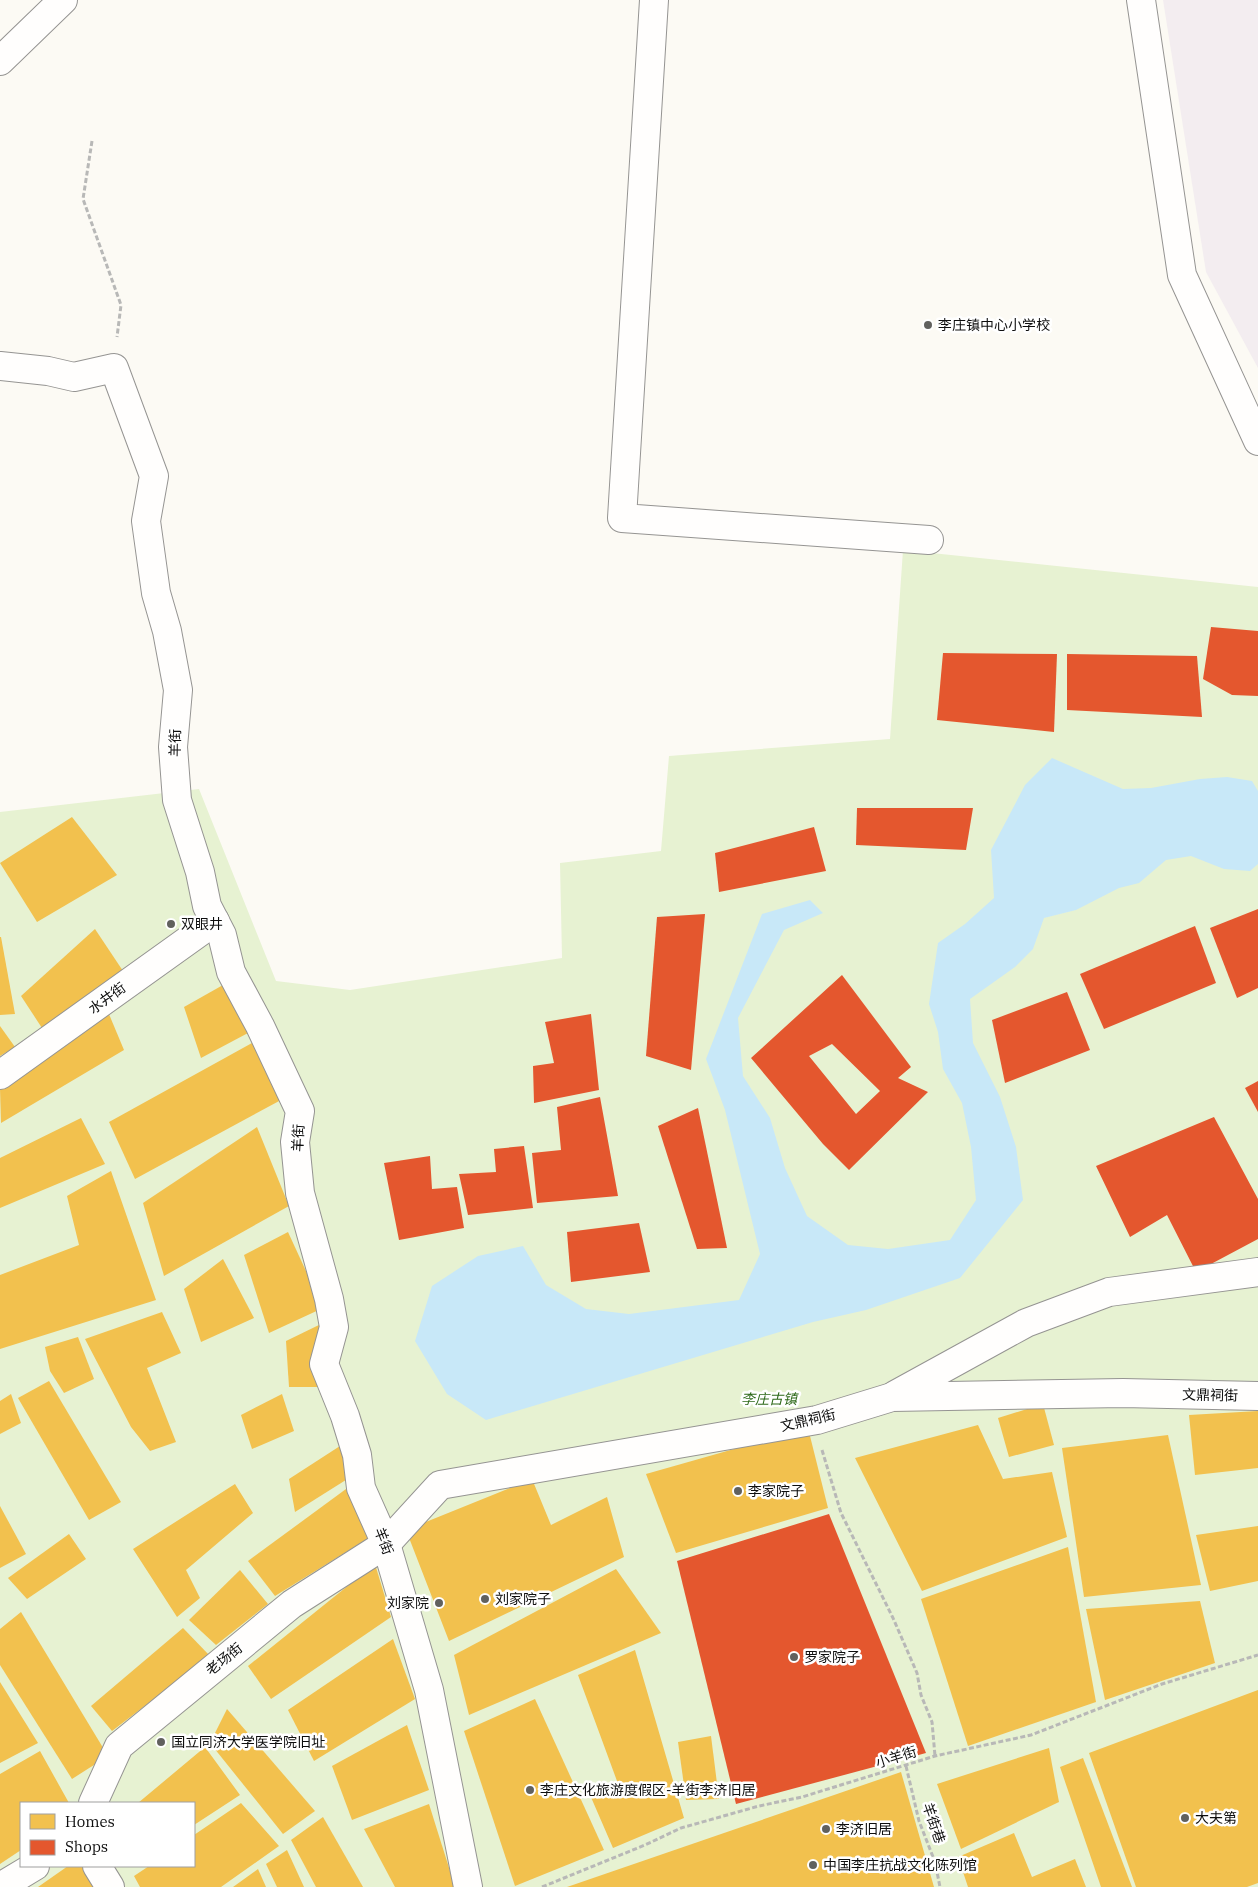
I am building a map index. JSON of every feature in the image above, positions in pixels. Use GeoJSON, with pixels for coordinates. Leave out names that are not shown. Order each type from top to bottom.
{"type":"FeatureCollection","features":[{"type":"Feature","properties":{"kind":"street"},"geometry":{"type":"LineString","coordinates":[[0,61],[63,0]]}},
{"type":"Feature","properties":{"kind":"street"},"geometry":{"type":"LineString","coordinates":[[654,0],[622,518],[929,540]]}},
{"type":"Feature","properties":{"kind":"street"},"geometry":{"type":"LineString","coordinates":[[1141,0],[1182,275],[1258,441]]}},
{"type":"Feature","properties":{"kind":"street"},"geometry":{"type":"LineString","coordinates":[[0,366],[74,377],[114,368]]}},
{"type":"Feature","properties":{"kind":"street","name":"羊街"},"geometry":{"type":"LineString","coordinates":[[114,368],[154,476],[146,520],[156,593],[167,632],[178,690],[173,747],[178,800],[192,845],[207,906],[222,936],[231,972],[260,1026],[300,1111],[294,1142],[300,1193],[330,1299],[334,1327],[324,1364],[345,1416],[357,1455],[361,1488],[386,1544],[429,1690],[468,1887]]}},
{"type":"Feature","properties":{"kind":"street","name":"水井街"},"geometry":{"type":"LineString","coordinates":[[0,1074],[215,921]]}},
{"type":"Feature","properties":{"kind":"street"},"geometry":{"type":"LineString","coordinates":[[892,1397],[1026,1323],[1109,1292],[1258,1272]]}},
{"type":"Feature","properties":{"kind":"street","name":"文鼎祠街"},"geometry":{"type":"LineString","coordinates":[[386,1544],[440,1485],[817,1420],[892,1397],[1124,1393],[1258,1396]]}},
{"type":"Feature","properties":{"kind":"street","name":"老场街"},"geometry":{"type":"LineString","coordinates":[[93,1802],[119,1746],[292,1604],[386,1544]]}},
{"type":"Feature","properties":{"kind":"street"},"geometry":{"type":"LineString","coordinates":[[0,1887],[34,1867]]}},
{"type":"Feature","properties":{"kind":"street"},"geometry":{"type":"LineString","coordinates":[[98,1867],[110,1887]]}},
{"type":"Feature","properties":{"kind":"path"},"geometry":{"type":"LineString","coordinates":[[92,140],[83,199],[121,305],[114,368]]}},
{"type":"Feature","properties":{"kind":"path"},"geometry":{"type":"LineString","coordinates":[[817,1420],[823,1457],[841,1513],[894,1618],[917,1673],[921,1695],[932,1722],[935,1756]]}},
{"type":"Feature","properties":{"kind":"path","name":"小羊街"},"geometry":{"type":"LineString","coordinates":[[542,1887],[645,1845],[681,1828],[759,1806],[802,1797],[935,1756],[1031,1736],[1162,1684],[1258,1655]]}},
{"type":"Feature","properties":{"kind":"path","name":"羊街巷"},"geometry":{"type":"LineString","coordinates":[[906,1766],[919,1821],[935,1862],[940,1887]]}},
{"type":"Feature","properties":{"kind":"shaded area"},"geometry":{"type":"Polygon","coordinates":[[[1163,0],[1258,0],[1258,368],[1206,272],[1163,0]]]}},
{"type":"Feature","properties":{"kind":"green space","name":"李庄古镇"},"geometry":{"type":"Polygon","coordinates":[[[903,550],[1258,587],[1258,1887],[0,1887],[0,812],[199,789],[276,981],[350,990],[562,958],[560,863],[661,851],[669,756],[890,739],[903,550]]]}},
{"type":"Feature","properties":{"kind":"water"},"geometry":{"type":"Polygon","coordinates":[[[1052,758],[1123,789],[1151,788],[1200,779],[1227,777],[1252,781],[1258,791],[1258,864],[1250,871],[1224,869],[1191,856],[1166,860],[1139,883],[1119,888],[1076,910],[1044,918],[1033,949],[1015,967],[970,999],[973,1043],[1000,1097],[1016,1147],[1023,1200],[960,1278],[866,1310],[813,1322],[486,1420],[447,1394],[415,1341],[432,1286],[478,1256],[523,1246],[546,1285],[586,1309],[629,1314],[739,1300],[760,1254],[725,1110],[706,1059],[762,914],[810,900],[823,913],[784,930],[738,1018],[743,1076],[770,1118],[785,1168],[807,1216],[848,1245],[888,1249],[950,1240],[976,1200],[971,1147],[962,1103],[943,1069],[938,1032],[929,1004],[938,943],[965,924],[994,898],[991,850],[1025,785],[1052,758]]]}},
{"type":"Feature","properties":{"kind":"building: Homes"},"geometry":{"type":"Polygon","coordinates":[[[72,817],[117,875],[37,922],[0,863],[72,817]]]}},
{"type":"Feature","properties":{"kind":"building: Homes"},"geometry":{"type":"Polygon","coordinates":[[[95,929],[125,974],[42,1028],[21,996],[95,929]]]}},
{"type":"Feature","properties":{"kind":"building: Homes"},"geometry":{"type":"Polygon","coordinates":[[[1,937],[15,1014],[0,1015],[1,937]]]}},
{"type":"Feature","properties":{"kind":"building: Homes"},"geometry":{"type":"Polygon","coordinates":[[[223,985],[248,1033],[201,1058],[184,1007],[223,985]]]}},
{"type":"Feature","properties":{"kind":"building: Homes"},"geometry":{"type":"Polygon","coordinates":[[[106,1007],[124,1050],[1,1123],[0,1088],[106,1007]]]}},
{"type":"Feature","properties":{"kind":"building: Homes"},"geometry":{"type":"Polygon","coordinates":[[[0,1026],[15,1047],[0,1056],[0,1026]]]}},
{"type":"Feature","properties":{"kind":"building: Homes"},"geometry":{"type":"Polygon","coordinates":[[[252,1043],[281,1100],[135,1179],[109,1122],[252,1043]]]}},
{"type":"Feature","properties":{"kind":"building: Homes"},"geometry":{"type":"Polygon","coordinates":[[[81,1118],[105,1164],[0,1208],[0,1158],[81,1118]]]}},
{"type":"Feature","properties":{"kind":"building: Homes"},"geometry":{"type":"Polygon","coordinates":[[[257,1127],[289,1206],[164,1276],[143,1203],[257,1127]]]}},
{"type":"Feature","properties":{"kind":"building: Homes"},"geometry":{"type":"Polygon","coordinates":[[[111,1171],[156,1300],[0,1349],[0,1275],[79,1245],[67,1196],[111,1171]]]}},
{"type":"Feature","properties":{"kind":"building: Homes"},"geometry":{"type":"Polygon","coordinates":[[[288,1232],[323,1308],[269,1333],[244,1255],[288,1232]]]}},
{"type":"Feature","properties":{"kind":"building: Homes"},"geometry":{"type":"Polygon","coordinates":[[[223,1259],[254,1318],[201,1342],[184,1289],[223,1259]]]}},
{"type":"Feature","properties":{"kind":"building: Homes"},"geometry":{"type":"Polygon","coordinates":[[[162,1312],[181,1353],[147,1368],[176,1442],[150,1451],[131,1427],[85,1339],[162,1312]]]}},
{"type":"Feature","properties":{"kind":"building: Homes"},"geometry":{"type":"Polygon","coordinates":[[[321,1324],[317,1387],[289,1387],[286,1341],[321,1324]]]}},
{"type":"Feature","properties":{"kind":"building: Homes"},"geometry":{"type":"Polygon","coordinates":[[[78,1337],[94,1379],[64,1393],[50,1371],[45,1347],[78,1337]]]}},
{"type":"Feature","properties":{"kind":"building: Homes"},"geometry":{"type":"Polygon","coordinates":[[[49,1381],[121,1502],[89,1520],[18,1398],[49,1381]]]}},
{"type":"Feature","properties":{"kind":"building: Homes"},"geometry":{"type":"Polygon","coordinates":[[[11,1394],[21,1423],[0,1434],[0,1401],[11,1394]]]}},
{"type":"Feature","properties":{"kind":"building: Homes"},"geometry":{"type":"Polygon","coordinates":[[[282,1394],[294,1431],[252,1449],[241,1415],[282,1394]]]}},
{"type":"Feature","properties":{"kind":"building: Homes"},"geometry":{"type":"Polygon","coordinates":[[[1043,1404],[1054,1445],[1009,1457],[998,1418],[1043,1404]]]}},
{"type":"Feature","properties":{"kind":"building: Homes"},"geometry":{"type":"Polygon","coordinates":[[[1258,1411],[1258,1468],[1195,1475],[1189,1415],[1258,1411]]]}},
{"type":"Feature","properties":{"kind":"building: Homes"},"geometry":{"type":"Polygon","coordinates":[[[978,1425],[1003,1479],[1052,1472],[1067,1537],[922,1591],[855,1458],[978,1425]]]}},
{"type":"Feature","properties":{"kind":"building: Homes","name":"李家院子"},"geometry":{"type":"Polygon","coordinates":[[[808,1428],[828,1508],[676,1553],[646,1474],[808,1428]]]}},
{"type":"Feature","properties":{"kind":"building: Homes"},"geometry":{"type":"Polygon","coordinates":[[[1168,1435],[1201,1585],[1084,1597],[1062,1448],[1168,1435]]]}},
{"type":"Feature","properties":{"kind":"building: Homes"},"geometry":{"type":"Polygon","coordinates":[[[340,1446],[349,1478],[295,1512],[289,1479],[340,1446]]]}},
{"type":"Feature","properties":{"kind":"building: Homes","name":"刘家院子"},"geometry":{"type":"Polygon","coordinates":[[[532,1479],[551,1525],[607,1497],[624,1557],[449,1641],[406,1530],[532,1479]]]}},
{"type":"Feature","properties":{"kind":"building: Homes"},"geometry":{"type":"Polygon","coordinates":[[[235,1484],[253,1513],[186,1570],[200,1598],[177,1617],[133,1549],[235,1484]]]}},
{"type":"Feature","properties":{"kind":"building: Homes"},"geometry":{"type":"Polygon","coordinates":[[[346,1489],[372,1536],[275,1596],[248,1561],[346,1489]]]}},
{"type":"Feature","properties":{"kind":"building: Homes"},"geometry":{"type":"Polygon","coordinates":[[[0,1506],[26,1554],[0,1568],[0,1506]]]}},
{"type":"Feature","properties":{"kind":"building: Homes"},"geometry":{"type":"Polygon","coordinates":[[[1258,1526],[1258,1581],[1210,1591],[1196,1535],[1258,1526]]]}},
{"type":"Feature","properties":{"kind":"building: Homes"},"geometry":{"type":"Polygon","coordinates":[[[69,1534],[86,1559],[27,1599],[8,1578],[69,1534]]]}},
{"type":"Feature","properties":{"kind":"building: Homes"},"geometry":{"type":"Polygon","coordinates":[[[1068,1547],[1096,1702],[968,1746],[921,1599],[1068,1547]]]}},
{"type":"Feature","properties":{"kind":"building: Homes"},"geometry":{"type":"Polygon","coordinates":[[[375,1564],[391,1617],[271,1699],[248,1666],[375,1564]]]}},
{"type":"Feature","properties":{"kind":"building: Homes"},"geometry":{"type":"Polygon","coordinates":[[[616,1569],[661,1633],[469,1715],[454,1655],[616,1569]]]}},
{"type":"Feature","properties":{"kind":"building: Homes"},"geometry":{"type":"Polygon","coordinates":[[[240,1570],[268,1604],[216,1645],[189,1620],[240,1570]]]}},
{"type":"Feature","properties":{"kind":"building: Homes"},"geometry":{"type":"Polygon","coordinates":[[[1200,1601],[1215,1663],[1105,1700],[1086,1609],[1200,1601]]]}},
{"type":"Feature","properties":{"kind":"building: Homes"},"geometry":{"type":"Polygon","coordinates":[[[21,1612],[108,1756],[72,1779],[0,1665],[0,1629],[21,1612]]]}},
{"type":"Feature","properties":{"kind":"building: Homes"},"geometry":{"type":"Polygon","coordinates":[[[183,1628],[210,1656],[112,1731],[91,1706],[183,1628]]]}},
{"type":"Feature","properties":{"kind":"building: Homes"},"geometry":{"type":"Polygon","coordinates":[[[393,1639],[415,1699],[314,1761],[288,1710],[393,1639]]]}},
{"type":"Feature","properties":{"kind":"building: Homes"},"geometry":{"type":"Polygon","coordinates":[[[635,1650],[684,1818],[613,1848],[587,1788],[617,1781],[578,1675],[635,1650]]]}},
{"type":"Feature","properties":{"kind":"building: Homes"},"geometry":{"type":"Polygon","coordinates":[[[0,1682],[38,1743],[0,1763],[0,1682]]]}},
{"type":"Feature","properties":{"kind":"building: Homes","name":"大夫第"},"geometry":{"type":"Polygon","coordinates":[[[1258,1690],[1258,1883],[1247,1887],[1136,1887],[1089,1753],[1258,1690]]]}},
{"type":"Feature","properties":{"kind":"building: Homes","name":"李庄文化旅游度假区-羊街李济旧居"},"geometry":{"type":"Polygon","coordinates":[[[535,1699],[604,1850],[515,1886],[464,1731],[535,1699]]]}},
{"type":"Feature","properties":{"kind":"building: Homes"},"geometry":{"type":"Polygon","coordinates":[[[227,1709],[315,1811],[283,1834],[210,1743],[227,1709]]]}},
{"type":"Feature","properties":{"kind":"building: Homes"},"geometry":{"type":"Polygon","coordinates":[[[407,1725],[429,1790],[352,1820],[332,1766],[407,1725]]]}},
{"type":"Feature","properties":{"kind":"building: Homes"},"geometry":{"type":"Polygon","coordinates":[[[711,1736],[719,1799],[686,1800],[678,1742],[711,1736]]]}},
{"type":"Feature","properties":{"kind":"building: Homes"},"geometry":{"type":"Polygon","coordinates":[[[205,1747],[240,1795],[195,1824],[195,1802],[139,1802],[205,1747]]]}},
{"type":"Feature","properties":{"kind":"building: Homes"},"geometry":{"type":"Polygon","coordinates":[[[1049,1748],[1059,1802],[961,1849],[937,1784],[1049,1748]]]}},
{"type":"Feature","properties":{"kind":"building: Homes"},"geometry":{"type":"Polygon","coordinates":[[[40,1751],[68,1802],[20,1802],[20,1851],[0,1864],[0,1774],[40,1751]]]}},
{"type":"Feature","properties":{"kind":"building: Homes"},"geometry":{"type":"Polygon","coordinates":[[[1083,1758],[1132,1887],[1101,1887],[1060,1767],[1083,1758]]]}},
{"type":"Feature","properties":{"kind":"building: Homes","name":"李济旧居"},"geometry":{"type":"Polygon","coordinates":[[[901,1772],[934,1887],[567,1887],[901,1772]]]}},
{"type":"Feature","properties":{"kind":"building: Homes"},"geometry":{"type":"Polygon","coordinates":[[[241,1803],[279,1846],[221,1887],[140,1887],[134,1876],[148,1867],[195,1867],[195,1834],[241,1803]]]}},
{"type":"Feature","properties":{"kind":"building: Homes"},"geometry":{"type":"Polygon","coordinates":[[[429,1804],[455,1887],[395,1887],[364,1829],[429,1804]]]}},
{"type":"Feature","properties":{"kind":"building: Homes"},"geometry":{"type":"Polygon","coordinates":[[[323,1817],[363,1887],[316,1887],[291,1840],[323,1817]]]}},
{"type":"Feature","properties":{"kind":"building: Homes"},"geometry":{"type":"Polygon","coordinates":[[[1014,1833],[1032,1877],[1075,1859],[1086,1887],[968,1887],[958,1857],[1014,1833]]]}},
{"type":"Feature","properties":{"kind":"building: Homes"},"geometry":{"type":"Polygon","coordinates":[[[287,1850],[304,1887],[277,1887],[266,1864],[287,1850]]]}},
{"type":"Feature","properties":{"kind":"building: Homes"},"geometry":{"type":"Polygon","coordinates":[[[67,1867],[84,1867],[94,1887],[38,1887],[67,1867]]]}},
{"type":"Feature","properties":{"kind":"building: Homes"},"geometry":{"type":"Polygon","coordinates":[[[258,1869],[266,1887],[233,1887],[258,1869]]]}},
{"type":"Feature","properties":{"kind":"building: Shops"},"geometry":{"type":"Polygon","coordinates":[[[1211,627],[1258,631],[1258,696],[1232,695],[1203,679],[1211,627]]]}},
{"type":"Feature","properties":{"kind":"building: Shops"},"geometry":{"type":"Polygon","coordinates":[[[943,653],[1057,654],[1054,732],[937,720],[943,653]]]}},
{"type":"Feature","properties":{"kind":"building: Shops"},"geometry":{"type":"Polygon","coordinates":[[[1067,654],[1197,656],[1202,717],[1067,710],[1067,654]]]}},
{"type":"Feature","properties":{"kind":"building: Shops"},"geometry":{"type":"Polygon","coordinates":[[[857,808],[973,808],[966,850],[856,845],[857,808]]]}},
{"type":"Feature","properties":{"kind":"building: Shops"},"geometry":{"type":"Polygon","coordinates":[[[814,827],[826,871],[719,892],[715,853],[814,827]]]}},
{"type":"Feature","properties":{"kind":"building: Shops"},"geometry":{"type":"Polygon","coordinates":[[[1258,909],[1258,988],[1237,998],[1210,928],[1258,909]]]}},
{"type":"Feature","properties":{"kind":"building: Shops"},"geometry":{"type":"Polygon","coordinates":[[[705,914],[691,1070],[646,1056],[657,917],[705,914]]]}},
{"type":"Feature","properties":{"kind":"building: Shops"},"geometry":{"type":"Polygon","coordinates":[[[1195,926],[1216,983],[1104,1029],[1080,974],[1195,926]]]}},
{"type":"Feature","properties":{"kind":"building: Shops"},"geometry":{"type":"Polygon","coordinates":[[[842,975],[911,1067],[898,1078],[928,1092],[849,1170],[823,1144],[751,1058],[842,975]],[[832,1044],[809,1056],[856,1114],[880,1091],[832,1044]]]}},
{"type":"Feature","properties":{"kind":"building: Shops"},"geometry":{"type":"Polygon","coordinates":[[[1067,992],[1090,1050],[1005,1083],[992,1020],[1067,992]]]}},
{"type":"Feature","properties":{"kind":"building: Shops"},"geometry":{"type":"Polygon","coordinates":[[[591,1014],[599,1090],[534,1103],[533,1066],[554,1063],[545,1022],[591,1014]]]}},
{"type":"Feature","properties":{"kind":"building: Shops"},"geometry":{"type":"Polygon","coordinates":[[[1258,1081],[1258,1112],[1245,1088],[1258,1081]]]}},
{"type":"Feature","properties":{"kind":"building: Shops"},"geometry":{"type":"Polygon","coordinates":[[[600,1097],[618,1196],[537,1203],[532,1153],[561,1150],[557,1107],[600,1097]]]}},
{"type":"Feature","properties":{"kind":"building: Shops"},"geometry":{"type":"Polygon","coordinates":[[[698,1108],[727,1248],[697,1249],[658,1126],[698,1108]]]}},
{"type":"Feature","properties":{"kind":"building: Shops"},"geometry":{"type":"Polygon","coordinates":[[[1214,1117],[1258,1199],[1258,1239],[1196,1272],[1167,1215],[1130,1237],[1096,1166],[1214,1117]]]}},
{"type":"Feature","properties":{"kind":"building: Shops"},"geometry":{"type":"Polygon","coordinates":[[[524,1146],[533,1208],[468,1215],[459,1174],[496,1172],[494,1149],[524,1146]]]}},
{"type":"Feature","properties":{"kind":"building: Shops"},"geometry":{"type":"Polygon","coordinates":[[[430,1156],[432,1189],[457,1187],[464,1228],[399,1240],[384,1163],[430,1156]]]}},
{"type":"Feature","properties":{"kind":"building: Shops"},"geometry":{"type":"Polygon","coordinates":[[[639,1223],[650,1272],[571,1282],[567,1232],[639,1223]]]}},
{"type":"Feature","properties":{"kind":"building: Shops","name":"罗家院子"},"geometry":{"type":"Polygon","coordinates":[[[829,1514],[926,1753],[736,1804],[677,1561],[829,1514]]]}},
{"type":"Feature","properties":{"kind":"place","name":"李庄镇中心小学校"},"geometry":{"type":"Point","coordinates":[928,325]}},
{"type":"Feature","properties":{"kind":"place","name":"双眼井"},"geometry":{"type":"Point","coordinates":[171,924]}},
{"type":"Feature","properties":{"kind":"place","name":"李家院子"},"geometry":{"type":"Point","coordinates":[738,1491]}},
{"type":"Feature","properties":{"kind":"place","name":"刘家院子"},"geometry":{"type":"Point","coordinates":[485,1599]}},
{"type":"Feature","properties":{"kind":"place","name":"刘家院"},"geometry":{"type":"Point","coordinates":[439,1603]}},
{"type":"Feature","properties":{"kind":"place","name":"罗家院子"},"geometry":{"type":"Point","coordinates":[794,1657]}},
{"type":"Feature","properties":{"kind":"place","name":"国立同济大学医学院旧址"},"geometry":{"type":"Point","coordinates":[161,1742]}},
{"type":"Feature","properties":{"kind":"place","name":"李庄文化旅游度假区-羊街李济旧居"},"geometry":{"type":"Point","coordinates":[530,1790]}},
{"type":"Feature","properties":{"kind":"place","name":"大夫第"},"geometry":{"type":"Point","coordinates":[1185,1818]}},
{"type":"Feature","properties":{"kind":"place","name":"李济旧居"},"geometry":{"type":"Point","coordinates":[826,1829]}},
{"type":"Feature","properties":{"kind":"place","name":"中国李庄抗战文化陈列馆"},"geometry":{"type":"Point","coordinates":[813,1865]}}]}
